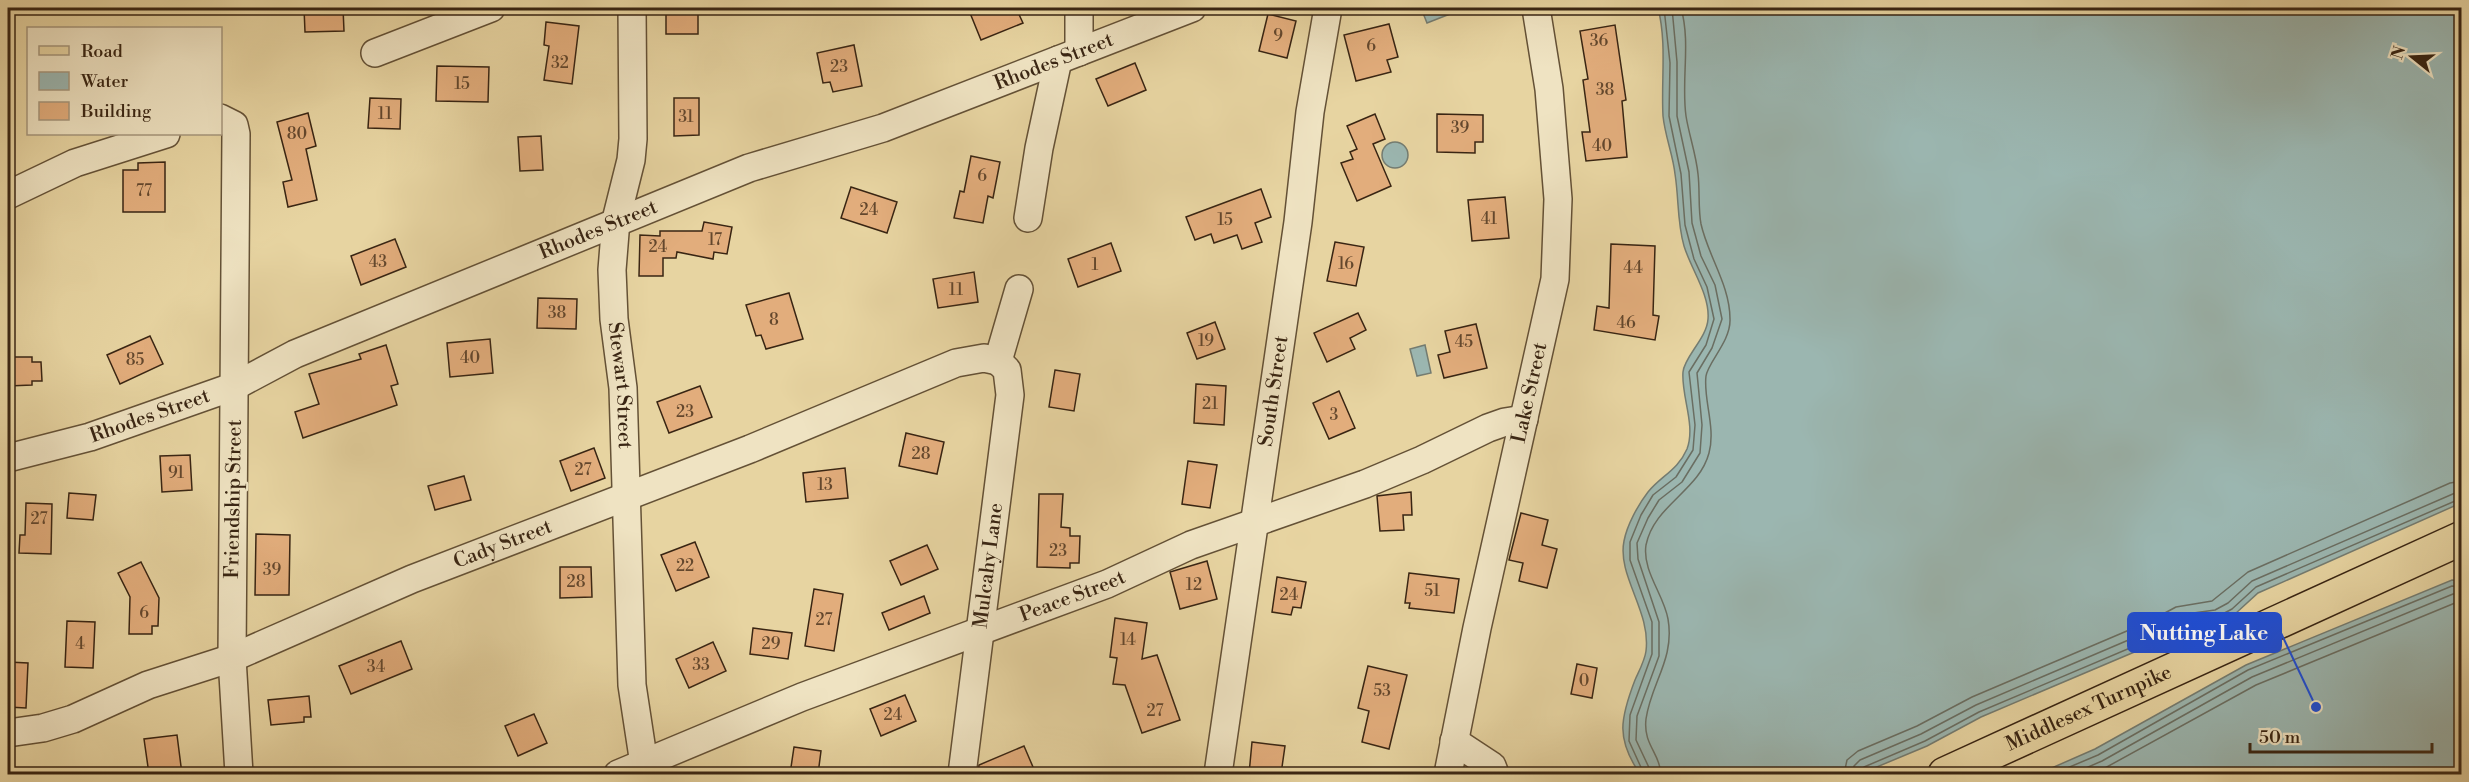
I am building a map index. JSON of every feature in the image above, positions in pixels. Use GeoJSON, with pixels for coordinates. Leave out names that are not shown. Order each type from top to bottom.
{"type":"FeatureCollection","features":[{"type":"Feature","properties":{"kind":"main road","name":"Middlesex Turnpike"},"geometry":{"type":"LineString","coordinates":[[1945,774],[2462,538]]}},
{"type":"Feature","properties":{"kind":"street"},"geometry":{"type":"LineString","coordinates":[[375,53],[491,8]]}},
{"type":"Feature","properties":{"kind":"street","name":"Stewart Street"},"geometry":{"type":"LineString","coordinates":[[632,8],[633,139],[631,160],[616,220],[612,296],[623,388],[632,685],[644,764]]}},
{"type":"Feature","properties":{"kind":"street"},"geometry":{"type":"LineString","coordinates":[[1028,218],[1039,148],[1069,56],[1079,8]]}},
{"type":"Feature","properties":{"kind":"street","name":"Rhodes Street"},"geometry":{"type":"LineString","coordinates":[[8,458],[90,436],[235,386],[295,354],[616,220],[749,168],[883,128],[1192,8]]}},
{"type":"Feature","properties":{"kind":"street","name":"South Street"},"geometry":{"type":"LineString","coordinates":[[1218,774],[1298,222],[1310,112],[1328,8]]}},
{"type":"Feature","properties":{"kind":"street","name":"Lake Street"},"geometry":{"type":"LineString","coordinates":[[1448,774],[1556,279],[1559,226],[1549,89],[1536,8]]}},
{"type":"Feature","properties":{"kind":"street","name":"Friendship Street"},"geometry":{"type":"LineString","coordinates":[[224,119],[234,125],[237,134],[234,224],[232,658],[239,774]]}},
{"type":"Feature","properties":{"kind":"street"},"geometry":{"type":"LineString","coordinates":[[8,195],[75,163],[163,135]]}},
{"type":"Feature","properties":{"kind":"street"},"geometry":{"type":"LineString","coordinates":[[998,361],[1019,289]]}},
{"type":"Feature","properties":{"kind":"street","name":"Cady Street"},"geometry":{"type":"LineString","coordinates":[[8,733],[44,728],[73,719],[148,685],[232,658],[422,576],[626,495],[750,449],[956,363],[984,358],[998,361]]}},
{"type":"Feature","properties":{"kind":"street","name":"Mulcahy Lane"},"geometry":{"type":"LineString","coordinates":[[962,774],[1010,395],[1006,370],[998,361]]}},
{"type":"Feature","properties":{"kind":"street","name":"Peace Street"},"geometry":{"type":"LineString","coordinates":[[618,774],[802,697],[1107,584],[1191,545],[1255,525],[1413,464],[1488,428],[1524,419]]}},
{"type":"Feature","properties":{"kind":"street"},"geometry":{"type":"LineString","coordinates":[[1454,741],[1492,766],[1495,774]]}},
{"type":"Feature","properties":{"kind":"water"},"geometry":{"type":"Polygon","coordinates":[[[1421,8],[1453,8],[1455,12],[1427,23],[1421,8]]]}},
{"type":"Feature","properties":{"kind":"water"},"geometry":{"type":"Polygon","coordinates":[[[1658,8],[2461,8],[2461,503],[2258,593],[2235,614],[2218,624],[2184,628],[2158,642],[1981,717],[1927,746],[1860,774],[1640,774],[1627,750],[1623,728],[1626,706],[1645,654],[1646,636],[1644,622],[1625,567],[1624,541],[1630,522],[1644,497],[1674,468],[1687,449],[1690,430],[1683,372],[1687,360],[1704,333],[1708,319],[1703,291],[1687,255],[1680,228],[1674,167],[1663,116],[1663,48],[1658,8]]]}},
{"type":"Feature","properties":{"kind":"water"},"geometry":{"type":"Polygon","coordinates":[[[1395,142],[1404,146],[1408,155],[1404,164],[1395,168],[1386,164],[1382,155],[1386,146],[1395,142]]]}},
{"type":"Feature","properties":{"kind":"water"},"geometry":{"type":"Polygon","coordinates":[[[1425,345],[1431,373],[1417,376],[1410,349],[1425,345]]]}},
{"type":"Feature","properties":{"kind":"water"},"geometry":{"type":"Polygon","coordinates":[[[2452,580],[2462,581],[2461,774],[2038,774],[2095,749],[2246,665],[2452,580]]]}},
{"type":"Feature","properties":{"kind":"building"},"geometry":{"type":"Polygon","coordinates":[[[304,8],[343,8],[344,31],[305,32],[304,8]]]}},
{"type":"Feature","properties":{"kind":"building"},"geometry":{"type":"Polygon","coordinates":[[[666,8],[698,8],[698,34],[666,34],[666,8]]]}},
{"type":"Feature","properties":{"kind":"building"},"geometry":{"type":"Polygon","coordinates":[[[968,8],[1016,8],[1023,23],[981,40],[968,8]]]}},
{"type":"Feature","properties":{"kind":"building"},"geometry":{"type":"Polygon","coordinates":[[[1268,14],[1296,21],[1287,58],[1259,51],[1268,14]]]}},
{"type":"Feature","properties":{"kind":"building"},"geometry":{"type":"Polygon","coordinates":[[[546,22],[579,26],[572,84],[544,80],[549,46],[544,45],[546,22]]]}},
{"type":"Feature","properties":{"kind":"building"},"geometry":{"type":"Polygon","coordinates":[[[1389,24],[1398,57],[1387,60],[1391,72],[1356,81],[1344,35],[1389,24]]]}},
{"type":"Feature","properties":{"kind":"building"},"geometry":{"type":"Polygon","coordinates":[[[1615,25],[1626,100],[1622,101],[1627,157],[1586,161],[1582,132],[1590,132],[1583,80],[1588,79],[1580,31],[1615,25]]]}},
{"type":"Feature","properties":{"kind":"building"},"geometry":{"type":"Polygon","coordinates":[[[854,45],[862,86],[833,92],[830,82],[823,83],[817,53],[854,45]]]}},
{"type":"Feature","properties":{"kind":"building"},"geometry":{"type":"Polygon","coordinates":[[[1135,63],[1146,90],[1108,106],[1096,79],[1135,63]]]}},
{"type":"Feature","properties":{"kind":"building"},"geometry":{"type":"Polygon","coordinates":[[[437,66],[489,67],[488,102],[436,101],[437,66]]]}},
{"type":"Feature","properties":{"kind":"building"},"geometry":{"type":"Polygon","coordinates":[[[370,98],[401,99],[400,129],[368,128],[370,98]]]}},
{"type":"Feature","properties":{"kind":"building"},"geometry":{"type":"Polygon","coordinates":[[[674,98],[699,98],[699,135],[674,136],[674,98]]]}},
{"type":"Feature","properties":{"kind":"building"},"geometry":{"type":"Polygon","coordinates":[[[308,113],[316,146],[306,149],[317,200],[288,207],[283,182],[292,180],[277,122],[308,113]]]}},
{"type":"Feature","properties":{"kind":"building"},"geometry":{"type":"Polygon","coordinates":[[[1375,114],[1385,139],[1373,144],[1391,186],[1357,201],[1341,163],[1353,159],[1350,152],[1357,149],[1347,126],[1375,114]]]}},
{"type":"Feature","properties":{"kind":"building"},"geometry":{"type":"Polygon","coordinates":[[[1437,114],[1483,115],[1483,142],[1475,142],[1475,153],[1437,152],[1437,114]]]}},
{"type":"Feature","properties":{"kind":"building"},"geometry":{"type":"Polygon","coordinates":[[[541,136],[543,170],[520,171],[518,137],[541,136]]]}},
{"type":"Feature","properties":{"kind":"building"},"geometry":{"type":"Polygon","coordinates":[[[971,156],[1000,162],[993,198],[988,196],[983,223],[954,218],[960,191],[964,192],[971,156]]]}},
{"type":"Feature","properties":{"kind":"building"},"geometry":{"type":"Polygon","coordinates":[[[165,162],[165,212],[123,212],[123,170],[138,170],[138,163],[165,162]]]}},
{"type":"Feature","properties":{"kind":"building"},"geometry":{"type":"Polygon","coordinates":[[[851,187],[897,202],[887,233],[841,218],[851,187]]]}},
{"type":"Feature","properties":{"kind":"building"},"geometry":{"type":"Polygon","coordinates":[[[1261,189],[1271,217],[1255,223],[1262,242],[1242,249],[1237,235],[1214,243],[1211,234],[1195,240],[1186,217],[1261,189]]]}},
{"type":"Feature","properties":{"kind":"building"},"geometry":{"type":"Polygon","coordinates":[[[1505,197],[1509,238],[1472,241],[1468,200],[1505,197]]]}},
{"type":"Feature","properties":{"kind":"building"},"geometry":{"type":"Polygon","coordinates":[[[704,222],[732,227],[727,254],[714,252],[713,259],[677,252],[676,258],[663,258],[663,276],[639,276],[640,235],[660,236],[660,231],[702,231],[704,222]]]}},
{"type":"Feature","properties":{"kind":"building"},"geometry":{"type":"Polygon","coordinates":[[[395,239],[406,267],[361,285],[351,256],[395,239]]]}},
{"type":"Feature","properties":{"kind":"building"},"geometry":{"type":"Polygon","coordinates":[[[1335,242],[1364,247],[1356,286],[1327,281],[1335,242]]]}},
{"type":"Feature","properties":{"kind":"building"},"geometry":{"type":"Polygon","coordinates":[[[1111,243],[1121,271],[1078,287],[1068,259],[1111,243]]]}},
{"type":"Feature","properties":{"kind":"building"},"geometry":{"type":"Polygon","coordinates":[[[1611,244],[1655,246],[1653,315],[1659,316],[1655,340],[1594,330],[1597,306],[1609,308],[1611,244]]]}},
{"type":"Feature","properties":{"kind":"building"},"geometry":{"type":"Polygon","coordinates":[[[974,272],[978,302],[938,308],[933,279],[974,272]]]}},
{"type":"Feature","properties":{"kind":"building"},"geometry":{"type":"Polygon","coordinates":[[[789,293],[803,339],[766,349],[761,335],[756,336],[746,305],[789,293]]]}},
{"type":"Feature","properties":{"kind":"building"},"geometry":{"type":"Polygon","coordinates":[[[538,298],[577,299],[576,329],[537,328],[538,298]]]}},
{"type":"Feature","properties":{"kind":"building"},"geometry":{"type":"Polygon","coordinates":[[[1358,313],[1366,330],[1350,338],[1355,349],[1327,362],[1314,333],[1358,313]]]}},
{"type":"Feature","properties":{"kind":"building"},"geometry":{"type":"Polygon","coordinates":[[[1215,322],[1225,349],[1197,359],[1187,333],[1215,322]]]}},
{"type":"Feature","properties":{"kind":"building"},"geometry":{"type":"Polygon","coordinates":[[[1476,324],[1487,368],[1444,378],[1438,355],[1450,352],[1445,331],[1476,324]]]}},
{"type":"Feature","properties":{"kind":"building"},"geometry":{"type":"Polygon","coordinates":[[[150,336],[163,364],[120,384],[107,355],[150,336]]]}},
{"type":"Feature","properties":{"kind":"building"},"geometry":{"type":"Polygon","coordinates":[[[490,339],[493,373],[450,377],[447,343],[490,339]]]}},
{"type":"Feature","properties":{"kind":"building"},"geometry":{"type":"Polygon","coordinates":[[[386,345],[398,384],[391,386],[397,405],[303,438],[295,412],[319,404],[309,374],[361,359],[359,354],[386,345]]]}},
{"type":"Feature","properties":{"kind":"building"},"geometry":{"type":"Polygon","coordinates":[[[8,357],[32,357],[32,362],[41,362],[42,381],[32,381],[32,385],[8,386],[8,357]]]}},
{"type":"Feature","properties":{"kind":"building"},"geometry":{"type":"Polygon","coordinates":[[[1055,370],[1080,374],[1074,411],[1049,407],[1055,370]]]}},
{"type":"Feature","properties":{"kind":"building"},"geometry":{"type":"Polygon","coordinates":[[[1196,384],[1226,386],[1224,425],[1194,423],[1196,384]]]}},
{"type":"Feature","properties":{"kind":"building"},"geometry":{"type":"Polygon","coordinates":[[[700,386],[712,417],[669,433],[657,402],[700,386]]]}},
{"type":"Feature","properties":{"kind":"building"},"geometry":{"type":"Polygon","coordinates":[[[1339,391],[1355,428],[1329,439],[1313,403],[1339,391]]]}},
{"type":"Feature","properties":{"kind":"building"},"geometry":{"type":"Polygon","coordinates":[[[906,433],[944,442],[937,474],[899,466],[906,433]]]}},
{"type":"Feature","properties":{"kind":"building"},"geometry":{"type":"Polygon","coordinates":[[[594,448],[605,478],[571,491],[560,461],[594,448]]]}},
{"type":"Feature","properties":{"kind":"building"},"geometry":{"type":"Polygon","coordinates":[[[190,455],[192,490],[162,492],[160,456],[190,455]]]}},
{"type":"Feature","properties":{"kind":"building"},"geometry":{"type":"Polygon","coordinates":[[[1188,461],[1217,465],[1210,508],[1182,504],[1188,461]]]}},
{"type":"Feature","properties":{"kind":"building"},"geometry":{"type":"Polygon","coordinates":[[[845,468],[848,498],[806,502],[803,473],[845,468]]]}},
{"type":"Feature","properties":{"kind":"building"},"geometry":{"type":"Polygon","coordinates":[[[464,476],[471,500],[435,510],[428,486],[464,476]]]}},
{"type":"Feature","properties":{"kind":"building"},"geometry":{"type":"Polygon","coordinates":[[[1411,492],[1412,515],[1403,515],[1404,530],[1380,531],[1377,496],[1411,492]]]}},
{"type":"Feature","properties":{"kind":"building"},"geometry":{"type":"Polygon","coordinates":[[[69,493],[96,495],[93,520],[67,518],[69,493]]]}},
{"type":"Feature","properties":{"kind":"building"},"geometry":{"type":"Polygon","coordinates":[[[1039,494],[1063,494],[1061,527],[1070,528],[1070,536],[1080,536],[1079,563],[1070,563],[1070,568],[1037,567],[1039,494]]]}},
{"type":"Feature","properties":{"kind":"building"},"geometry":{"type":"Polygon","coordinates":[[[26,503],[52,504],[51,554],[19,553],[20,535],[25,535],[26,503]]]}},
{"type":"Feature","properties":{"kind":"building"},"geometry":{"type":"Polygon","coordinates":[[[1521,513],[1548,520],[1542,545],[1557,549],[1547,588],[1519,581],[1523,563],[1509,560],[1521,513]]]}},
{"type":"Feature","properties":{"kind":"building"},"geometry":{"type":"Polygon","coordinates":[[[256,534],[290,535],[289,595],[255,595],[256,534]]]}},
{"type":"Feature","properties":{"kind":"building"},"geometry":{"type":"Polygon","coordinates":[[[695,542],[709,577],[676,591],[661,555],[695,542]]]}},
{"type":"Feature","properties":{"kind":"building"},"geometry":{"type":"Polygon","coordinates":[[[927,545],[938,569],[901,585],[890,561],[927,545]]]}},
{"type":"Feature","properties":{"kind":"building"},"geometry":{"type":"Polygon","coordinates":[[[1207,561],[1217,599],[1180,609],[1170,572],[1207,561]]]}},
{"type":"Feature","properties":{"kind":"building"},"geometry":{"type":"Polygon","coordinates":[[[141,562],[159,598],[158,626],[152,626],[152,634],[129,634],[130,597],[118,573],[141,562]]]}},
{"type":"Feature","properties":{"kind":"building"},"geometry":{"type":"Polygon","coordinates":[[[560,567],[591,567],[592,597],[560,598],[560,567]]]}},
{"type":"Feature","properties":{"kind":"building"},"geometry":{"type":"Polygon","coordinates":[[[1409,573],[1459,579],[1454,613],[1409,608],[1410,603],[1405,603],[1409,573]]]}},
{"type":"Feature","properties":{"kind":"building"},"geometry":{"type":"Polygon","coordinates":[[[1277,577],[1306,582],[1301,608],[1293,607],[1291,615],[1272,612],[1277,577]]]}},
{"type":"Feature","properties":{"kind":"building"},"geometry":{"type":"Polygon","coordinates":[[[814,589],[843,594],[834,651],[805,646],[814,589]]]}},
{"type":"Feature","properties":{"kind":"building"},"geometry":{"type":"Polygon","coordinates":[[[924,596],[930,613],[889,630],[882,613],[924,596]]]}},
{"type":"Feature","properties":{"kind":"building"},"geometry":{"type":"Polygon","coordinates":[[[1115,618],[1147,623],[1142,659],[1157,655],[1180,720],[1142,733],[1125,685],[1113,684],[1117,658],[1110,657],[1115,618]]]}},
{"type":"Feature","properties":{"kind":"building"},"geometry":{"type":"Polygon","coordinates":[[[67,621],[95,622],[93,668],[65,667],[67,621]]]}},
{"type":"Feature","properties":{"kind":"building"},"geometry":{"type":"Polygon","coordinates":[[[753,628],[792,633],[788,659],[750,654],[753,628]]]}},
{"type":"Feature","properties":{"kind":"building"},"geometry":{"type":"Polygon","coordinates":[[[401,641],[412,669],[351,694],[339,666],[401,641]]]}},
{"type":"Feature","properties":{"kind":"building"},"geometry":{"type":"Polygon","coordinates":[[[713,642],[726,671],[689,688],[676,659],[713,642]]]}},
{"type":"Feature","properties":{"kind":"building"},"geometry":{"type":"Polygon","coordinates":[[[8,662],[28,663],[26,708],[8,707],[8,662]]]}},
{"type":"Feature","properties":{"kind":"building"},"geometry":{"type":"Polygon","coordinates":[[[1577,664],[1597,668],[1592,698],[1571,694],[1577,664]]]}},
{"type":"Feature","properties":{"kind":"building"},"geometry":{"type":"Polygon","coordinates":[[[1368,666],[1407,675],[1389,749],[1362,742],[1369,711],[1358,708],[1368,666]]]}},
{"type":"Feature","properties":{"kind":"building"},"geometry":{"type":"Polygon","coordinates":[[[905,695],[916,721],[881,736],[870,709],[905,695]]]}},
{"type":"Feature","properties":{"kind":"building"},"geometry":{"type":"Polygon","coordinates":[[[309,696],[311,717],[304,717],[304,722],[271,725],[268,700],[309,696]]]}},
{"type":"Feature","properties":{"kind":"building"},"geometry":{"type":"Polygon","coordinates":[[[534,714],[547,743],[518,756],[505,726],[534,714]]]}},
{"type":"Feature","properties":{"kind":"building"},"geometry":{"type":"Polygon","coordinates":[[[177,735],[182,774],[149,774],[144,739],[177,735]]]}},
{"type":"Feature","properties":{"kind":"building"},"geometry":{"type":"Polygon","coordinates":[[[1252,742],[1285,746],[1281,774],[1249,774],[1252,742]]]}},
{"type":"Feature","properties":{"kind":"building"},"geometry":{"type":"Polygon","coordinates":[[[1024,746],[1036,774],[978,774],[979,765],[1024,746]]]}},
{"type":"Feature","properties":{"kind":"building"},"geometry":{"type":"Polygon","coordinates":[[[794,747],[821,751],[818,774],[790,774],[794,747]]]}},
{"type":"Feature","properties":{"kind":"place","name":"Nutting Lake"},"geometry":{"type":"Point","coordinates":[2316,707]}}]}
